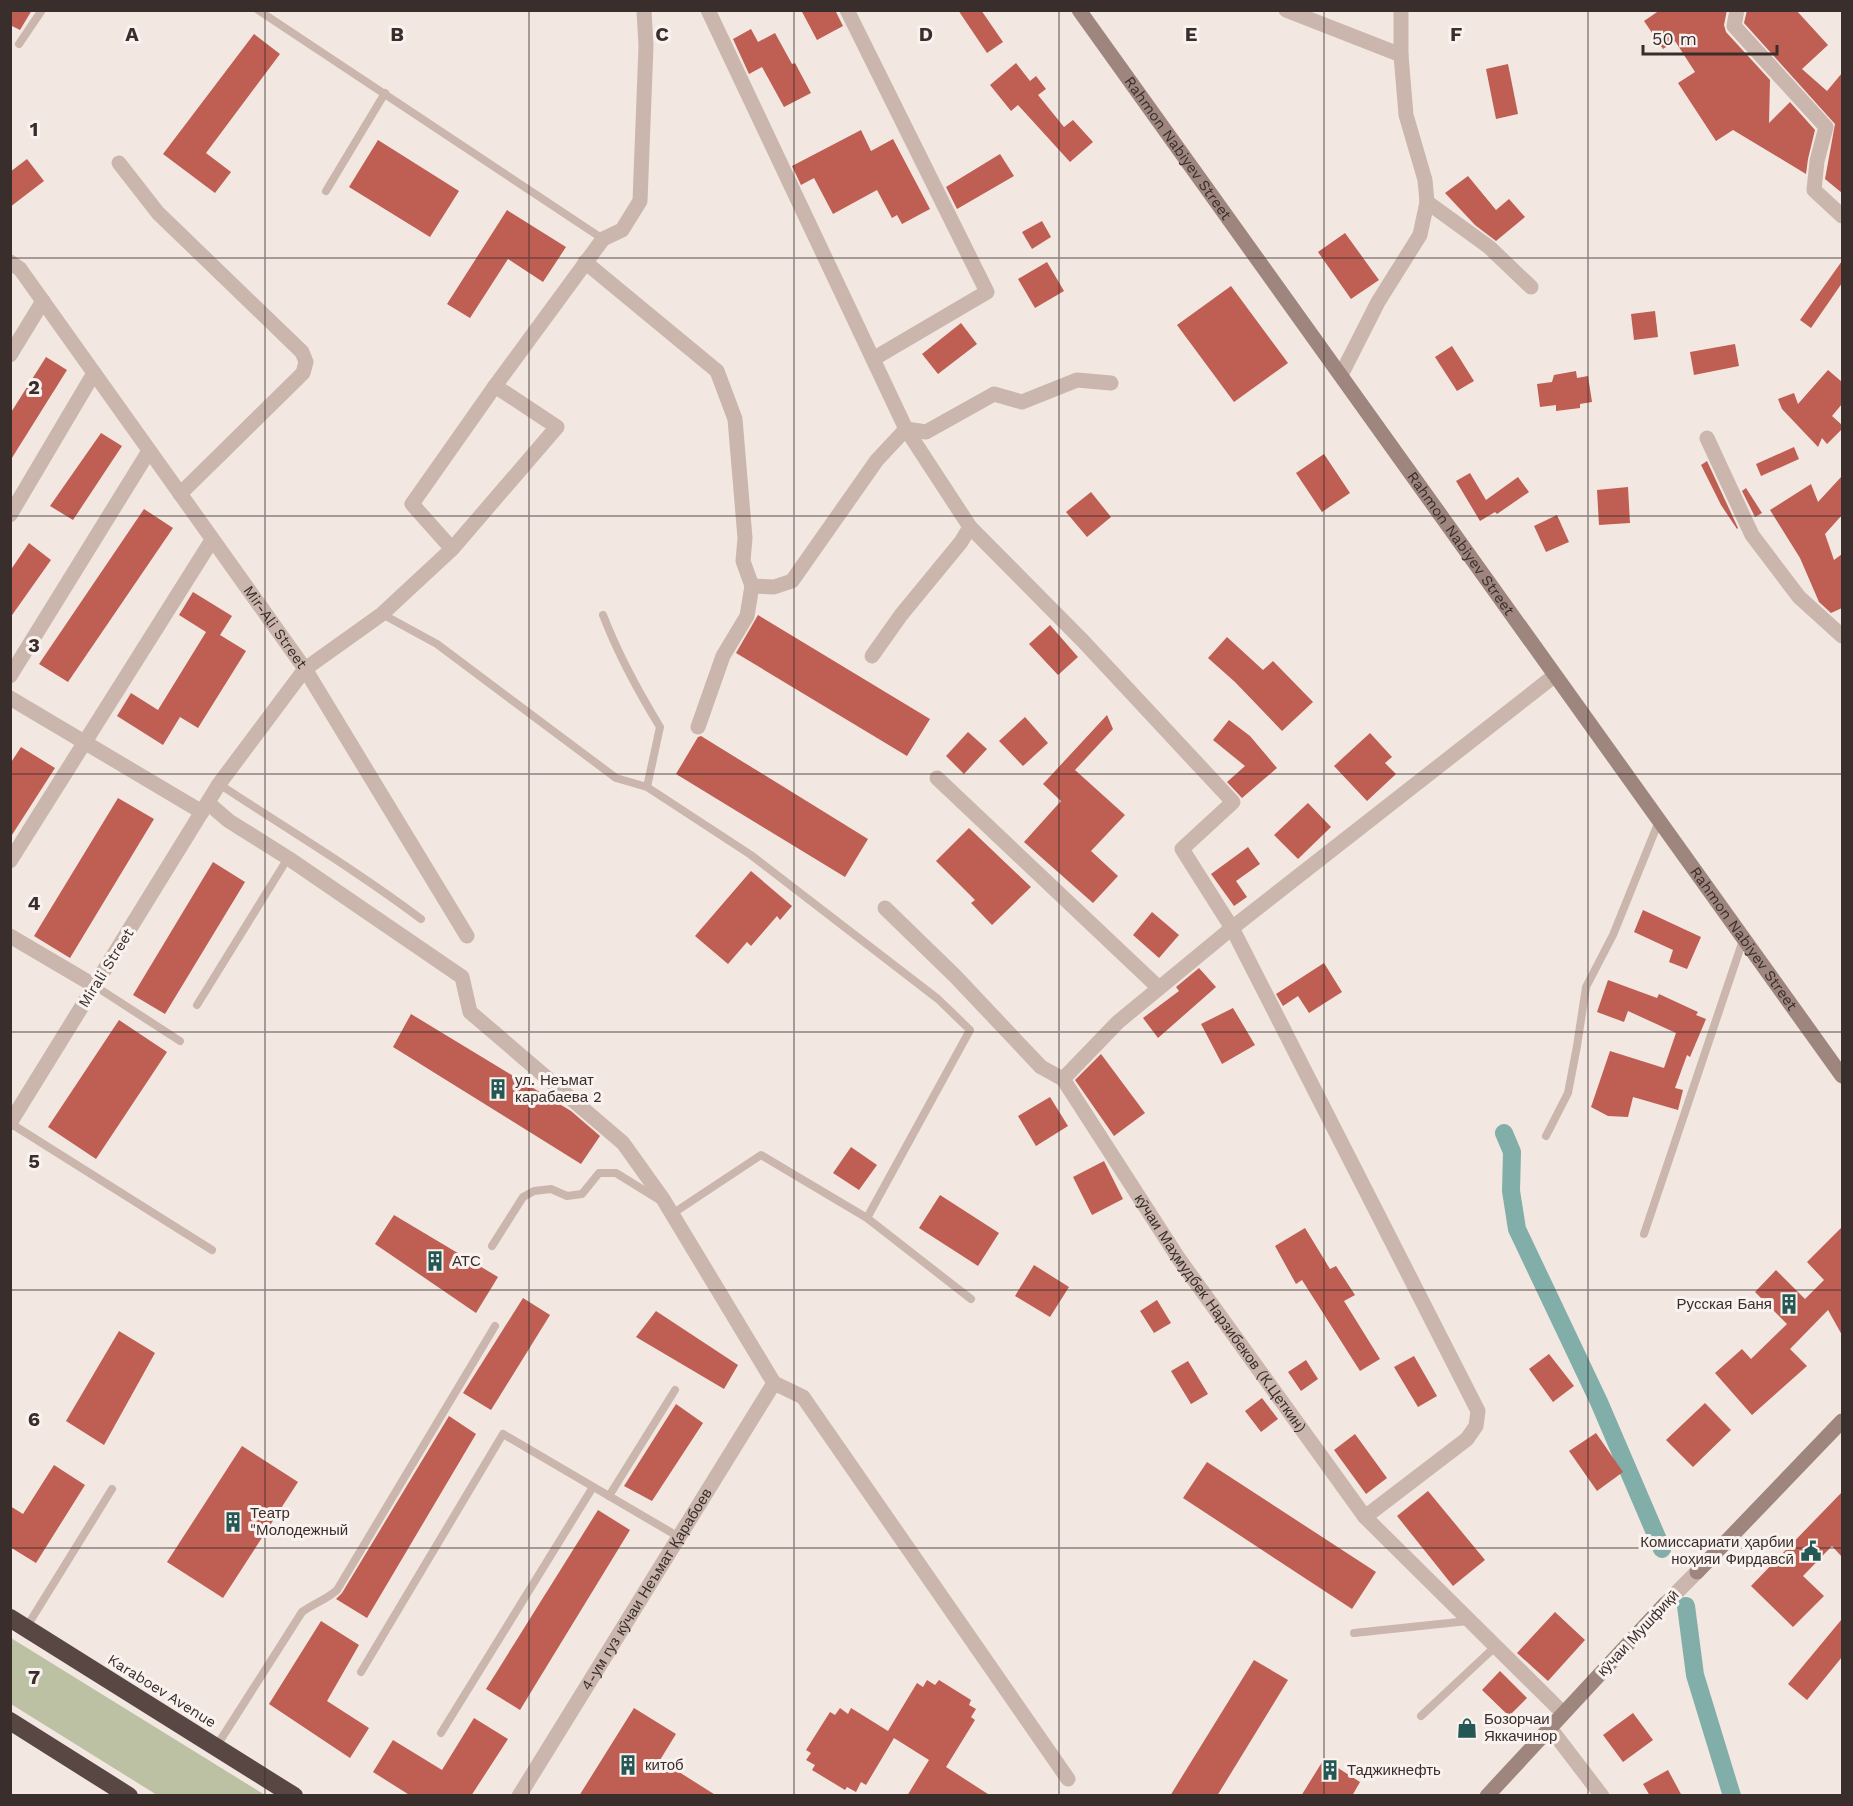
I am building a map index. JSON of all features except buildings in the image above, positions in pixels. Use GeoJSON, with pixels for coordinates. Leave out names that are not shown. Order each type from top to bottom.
{"type":"FeatureCollection","features":[{"type":"Feature","properties":{"kind":"highway","name":"Karaboev Avenue"},"geometry":{"type":"LineString","coordinates":[[10,1618],[294,1796]]}},
{"type":"Feature","properties":{"kind":"highway"},"geometry":{"type":"LineString","coordinates":[[10,1721],[129,1796]]}},
{"type":"Feature","properties":{"kind":"street"},"geometry":{"type":"LineString","coordinates":[[452,549],[412,504],[585,262],[603,239],[622,230],[640,201],[646,46],[644,10]]}},
{"type":"Feature","properties":{"kind":"street"},"geometry":{"type":"LineString","coordinates":[[708,10],[906,429],[970,527],[1083,641],[1233,802],[1182,849],[1232,928],[1478,1411],[1476,1426],[1467,1439],[1365,1517]]}},
{"type":"Feature","properties":{"kind":"street"},"geometry":{"type":"LineString","coordinates":[[847,10],[987,292],[873,359]]}},
{"type":"Feature","properties":{"kind":"street","name":"Rahmon Nabiyev Street"},"geometry":{"type":"LineString","coordinates":[[1079,10],[1842,1076]]}},
{"type":"Feature","properties":{"kind":"street"},"geometry":{"type":"LineString","coordinates":[[1286,10],[1401,55]]}},
{"type":"Feature","properties":{"kind":"street"},"geometry":{"type":"LineString","coordinates":[[1341,375],[1378,302],[1420,235],[1427,202],[1425,180],[1406,115],[1401,55],[1401,10]]}},
{"type":"Feature","properties":{"kind":"street"},"geometry":{"type":"LineString","coordinates":[[1737,10],[1734,26],[1826,127],[1817,161],[1814,190],[1842,216]]}},
{"type":"Feature","properties":{"kind":"street"},"geometry":{"type":"LineString","coordinates":[[119,163],[158,213],[302,352],[306,362],[303,373],[180,494]]}},
{"type":"Feature","properties":{"kind":"street"},"geometry":{"type":"LineString","coordinates":[[1427,202],[1489,247],[1531,287]]}},
{"type":"Feature","properties":{"kind":"street","name":"Mir-Ali Street"},"geometry":{"type":"LineString","coordinates":[[10,255],[305,669],[219,784],[205,808]]}},
{"type":"Feature","properties":{"kind":"street"},"geometry":{"type":"LineString","coordinates":[[585,262],[717,371],[735,419],[745,538],[743,561],[752,586],[747,616],[723,656],[698,727]]}},
{"type":"Feature","properties":{"kind":"street"},"geometry":{"type":"LineString","coordinates":[[10,355],[43,301]]}},
{"type":"Feature","properties":{"kind":"street"},"geometry":{"type":"LineString","coordinates":[[10,515],[94,373]]}},
{"type":"Feature","properties":{"kind":"street"},"geometry":{"type":"LineString","coordinates":[[906,429],[926,432],[994,394],[1022,402],[1077,380],[1111,383]]}},
{"type":"Feature","properties":{"kind":"street"},"geometry":{"type":"LineString","coordinates":[[467,936],[305,669],[382,614],[452,549],[557,427],[495,386]]}},
{"type":"Feature","properties":{"kind":"street"},"geometry":{"type":"LineString","coordinates":[[752,586],[774,587],[792,581],[877,460],[906,429]]}},
{"type":"Feature","properties":{"kind":"street"},"geometry":{"type":"LineString","coordinates":[[1707,438],[1752,535],[1799,597],[1842,636]]}},
{"type":"Feature","properties":{"kind":"street"},"geometry":{"type":"LineString","coordinates":[[10,676],[149,451]]}},
{"type":"Feature","properties":{"kind":"street"},"geometry":{"type":"LineString","coordinates":[[872,656],[901,615],[961,542],[970,527]]}},
{"type":"Feature","properties":{"kind":"street"},"geometry":{"type":"LineString","coordinates":[[10,861],[212,540]]}},
{"type":"Feature","properties":{"kind":"street"},"geometry":{"type":"LineString","coordinates":[[1063,1079],[1118,1022],[1232,928],[1554,676]]}},
{"type":"Feature","properties":{"kind":"street"},"geometry":{"type":"LineString","coordinates":[[10,698],[86,743],[229,821],[288,858],[462,977],[470,1012],[623,1143],[663,1198],[774,1383],[803,1398],[1068,1779]]}},
{"type":"Feature","properties":{"kind":"street"},"geometry":{"type":"LineString","coordinates":[[937,778],[1159,988]]}},
{"type":"Feature","properties":{"kind":"street","name":"Mirali Street"},"geometry":{"type":"LineString","coordinates":[[11,1123],[205,808]]}},
{"type":"Feature","properties":{"kind":"street","name":"кӯчаи Маҳмудбек Нарзибеков (К.Цеткин)"},"geometry":{"type":"LineString","coordinates":[[885,908],[955,976],[1041,1067],[1063,1079],[1179,1259],[1365,1517],[1563,1713]]}},
{"type":"Feature","properties":{"kind":"street"},"geometry":{"type":"LineString","coordinates":[[10,936],[95,986]]}},
{"type":"Feature","properties":{"kind":"street","name":"4-ум гуз кӯчаи Неъмат Қарабоев"},"geometry":{"type":"LineString","coordinates":[[519,1796],[774,1383]]}},
{"type":"Feature","properties":{"kind":"street","name":"кӯчаи Мушфиқӣ"},"geometry":{"type":"LineString","coordinates":[[1487,1796],[1665,1604],[1842,1421]]}},
{"type":"Feature","properties":{"kind":"street"},"geometry":{"type":"LineString","coordinates":[[1550,1728],[1602,1796]]}},
{"type":"Feature","properties":{"kind":"lane"},"geometry":{"type":"LineString","coordinates":[[20,44],[42,10]]}},
{"type":"Feature","properties":{"kind":"lane"},"geometry":{"type":"LineString","coordinates":[[258,10],[603,239]]}},
{"type":"Feature","properties":{"kind":"lane"},"geometry":{"type":"LineString","coordinates":[[326,190],[385,93]]}},
{"type":"Feature","properties":{"kind":"lane"},"geometry":{"type":"LineString","coordinates":[[382,614],[437,644],[616,778],[647,787],[751,855],[938,999],[970,1030],[867,1218]]}},
{"type":"Feature","properties":{"kind":"lane"},"geometry":{"type":"LineString","coordinates":[[603,615],[639,692],[660,727],[647,787]]}},
{"type":"Feature","properties":{"kind":"lane"},"geometry":{"type":"LineString","coordinates":[[219,784],[371,881],[422,918]]}},
{"type":"Feature","properties":{"kind":"lane"},"geometry":{"type":"LineString","coordinates":[[1546,1136],[1568,1093],[1586,987],[1613,935],[1659,821]]}},
{"type":"Feature","properties":{"kind":"lane"},"geometry":{"type":"LineString","coordinates":[[197,1005],[288,858]]}},
{"type":"Feature","properties":{"kind":"lane"},"geometry":{"type":"LineString","coordinates":[[1644,1234],[1744,939]]}},
{"type":"Feature","properties":{"kind":"lane"},"geometry":{"type":"LineString","coordinates":[[95,986],[180,1041]]}},
{"type":"Feature","properties":{"kind":"lane"},"geometry":{"type":"LineString","coordinates":[[11,1123],[212,1250]]}},
{"type":"Feature","properties":{"kind":"lane"},"geometry":{"type":"LineString","coordinates":[[672,1214],[761,1155],[867,1218],[971,1299]]}},
{"type":"Feature","properties":{"kind":"lane"},"geometry":{"type":"LineString","coordinates":[[492,1246],[524,1197],[534,1191],[551,1189],[567,1196],[582,1194],[599,1173],[616,1173],[658,1199],[663,1198]]}},
{"type":"Feature","properties":{"kind":"lane"},"geometry":{"type":"LineString","coordinates":[[216,1747],[302,1612],[312,1604],[327,1599],[337,1590],[495,1326]]}},
{"type":"Feature","properties":{"kind":"lane"},"geometry":{"type":"LineString","coordinates":[[609,1496],[675,1390]]}},
{"type":"Feature","properties":{"kind":"lane"},"geometry":{"type":"LineString","coordinates":[[361,1672],[503,1434],[679,1537]]}},
{"type":"Feature","properties":{"kind":"lane"},"geometry":{"type":"LineString","coordinates":[[441,1732],[593,1487]]}},
{"type":"Feature","properties":{"kind":"lane"},"geometry":{"type":"LineString","coordinates":[[26,1628],[111,1489]]}},
{"type":"Feature","properties":{"kind":"lane"},"geometry":{"type":"LineString","coordinates":[[1354,1633],[1470,1621]]}},
{"type":"Feature","properties":{"kind":"lane"},"geometry":{"type":"LineString","coordinates":[[1421,1716],[1496,1646]]}},
{"type":"Feature","properties":{"kind":"green space"},"geometry":{"type":"Polygon","coordinates":[[[11,1638],[265,1795],[157,1795],[11,1704],[11,1638]]]}},
{"type":"Feature","properties":{"kind":"waterway"},"geometry":{"type":"LineString","coordinates":[[1504,1133],[1512,1152],[1511,1191],[1517,1229],[1599,1402],[1662,1549]]}},
{"type":"Feature","properties":{"kind":"waterway"},"geometry":{"type":"LineString","coordinates":[[1686,1606],[1695,1675],[1732,1796]]}},
{"type":"Feature","properties":{"kind":"place","name":"ул. Неъмат карабаева 2"},"geometry":{"type":"Point","coordinates":[498,1089]}},
{"type":"Feature","properties":{"kind":"place","name":"АТС"},"geometry":{"type":"Point","coordinates":[435,1261]}},
{"type":"Feature","properties":{"kind":"place","name":"Русская Баня"},"geometry":{"type":"Point","coordinates":[1789,1304]}},
{"type":"Feature","properties":{"kind":"place","name":"Театр \"Молодежный"},"geometry":{"type":"Point","coordinates":[233,1522]}},
{"type":"Feature","properties":{"kind":"place","name":"Комиссариати ҳарбии ноҳияи Фирдавсӣ"},"geometry":{"type":"Point","coordinates":[1811,1551]}},
{"type":"Feature","properties":{"kind":"place","name":"Бозорчаи Яккачинор"},"geometry":{"type":"Point","coordinates":[1467,1728]}},
{"type":"Feature","properties":{"kind":"place","name":"китоб"},"geometry":{"type":"Point","coordinates":[628,1765]}},
{"type":"Feature","properties":{"kind":"place","name":"Таджикнефть"},"geometry":{"type":"Point","coordinates":[1330,1770]}}]}
